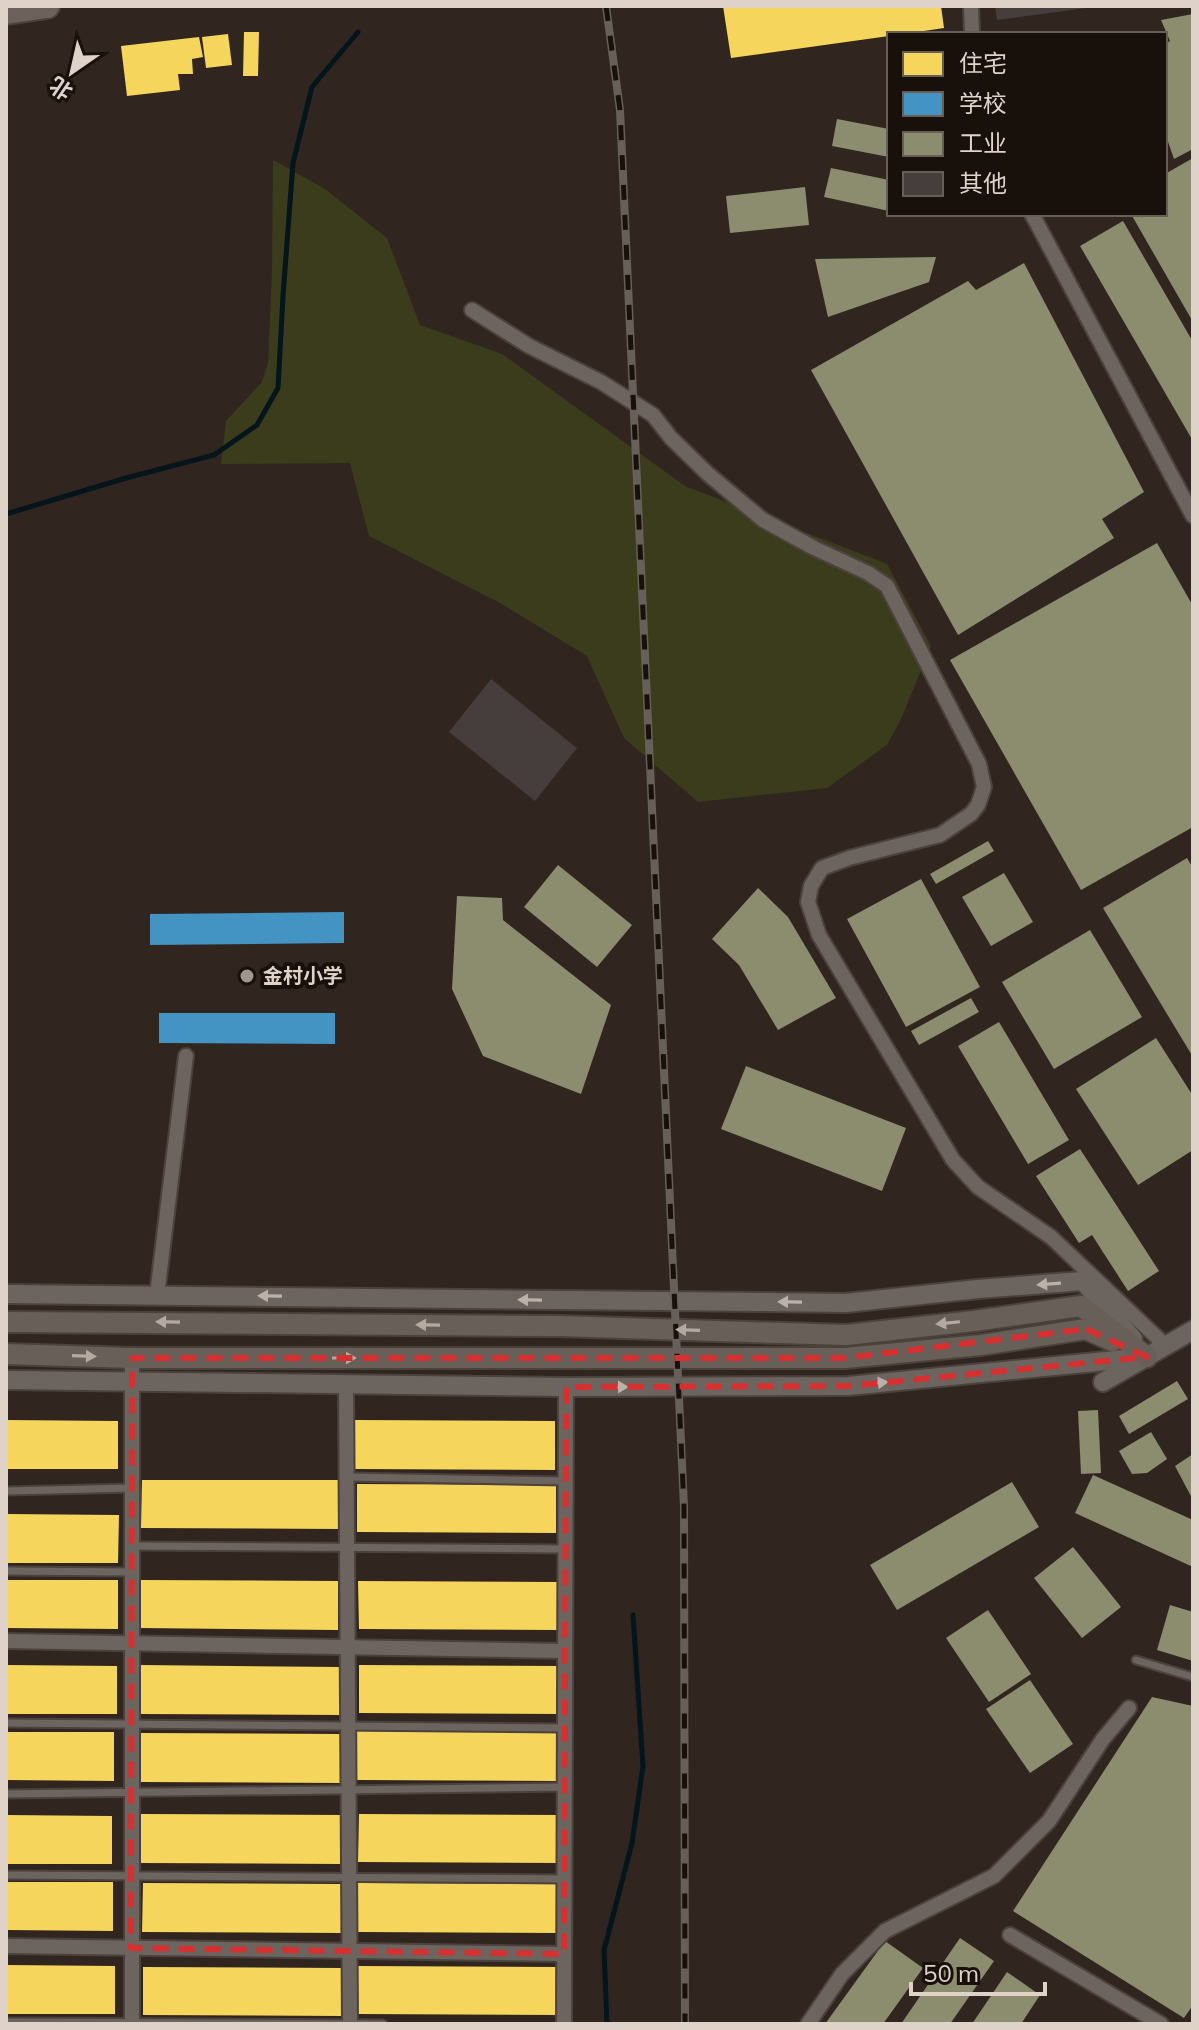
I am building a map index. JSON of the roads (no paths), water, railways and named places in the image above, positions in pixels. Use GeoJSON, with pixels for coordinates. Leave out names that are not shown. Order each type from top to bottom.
{"type":"FeatureCollection","features":[{"type":"Feature","properties":{"kind":"highway"},"geometry":{"type":"LineString","coordinates":[[6,12],[47,6]]}},
{"type":"Feature","properties":{"kind":"main road"},"geometry":{"type":"LineString","coordinates":[[6,1322],[558,1326],[846,1335],[1081,1306],[1147,1357]]}},
{"type":"Feature","properties":{"kind":"main road"},"geometry":{"type":"LineString","coordinates":[[6,1354],[132,1358],[845,1358],[981,1345],[1086,1329],[1147,1357]]}},
{"type":"Feature","properties":{"kind":"street"},"geometry":{"type":"LineString","coordinates":[[971,6],[972,32]]}},
{"type":"Feature","properties":{"kind":"street"},"geometry":{"type":"LineString","coordinates":[[1033,216],[1188,494],[1193,516]]}},
{"type":"Feature","properties":{"kind":"street"},"geometry":{"type":"LineString","coordinates":[[472,310],[529,346],[601,382],[653,415],[671,438],[708,474],[763,520],[868,573],[887,586],[979,764],[984,787],[978,805],[971,814],[940,835],[822,868],[811,886],[808,902],[819,935],[953,1160],[978,1187],[1051,1237],[1166,1346]]}},
{"type":"Feature","properties":{"kind":"street"},"geometry":{"type":"LineString","coordinates":[[157,1295],[186,1056]]}},
{"type":"Feature","properties":{"kind":"street"},"geometry":{"type":"LineString","coordinates":[[6,1294],[846,1303],[1083,1281],[1147,1357]]}},
{"type":"Feature","properties":{"kind":"street"},"geometry":{"type":"LineString","coordinates":[[1103,1382],[1193,1330]]}},
{"type":"Feature","properties":{"kind":"street"},"geometry":{"type":"LineString","coordinates":[[6,1380],[566,1387],[848,1386],[1147,1357]]}},
{"type":"Feature","properties":{"kind":"street"},"geometry":{"type":"LineString","coordinates":[[132,1358],[132,2023]]}},
{"type":"Feature","properties":{"kind":"street"},"geometry":{"type":"LineString","coordinates":[[346,1384],[350,2024]]}},
{"type":"Feature","properties":{"kind":"street"},"geometry":{"type":"LineString","coordinates":[[564,2024],[566,1387]]}},
{"type":"Feature","properties":{"kind":"street"},"geometry":{"type":"LineString","coordinates":[[6,1641],[565,1651]]}},
{"type":"Feature","properties":{"kind":"street"},"geometry":{"type":"LineString","coordinates":[[808,2024],[842,1974],[885,1931],[994,1876],[1049,1821],[1103,1739],[1129,1708]]}},
{"type":"Feature","properties":{"kind":"street"},"geometry":{"type":"LineString","coordinates":[[1010,1935],[1161,2024]]}},
{"type":"Feature","properties":{"kind":"street"},"geometry":{"type":"LineString","coordinates":[[6,1946],[564,1954]]}},
{"type":"Feature","properties":{"kind":"lane"},"geometry":{"type":"LineString","coordinates":[[347,1477],[565,1481]]}},
{"type":"Feature","properties":{"kind":"lane"},"geometry":{"type":"LineString","coordinates":[[6,1491],[132,1488]]}},
{"type":"Feature","properties":{"kind":"lane"},"geometry":{"type":"LineString","coordinates":[[132,1546],[565,1549]]}},
{"type":"Feature","properties":{"kind":"lane"},"geometry":{"type":"LineString","coordinates":[[6,1571],[132,1572]]}},
{"type":"Feature","properties":{"kind":"lane"},"geometry":{"type":"LineString","coordinates":[[1136,1660],[1193,1677]]}},
{"type":"Feature","properties":{"kind":"lane"},"geometry":{"type":"LineString","coordinates":[[6,1723],[564,1728]]}},
{"type":"Feature","properties":{"kind":"lane"},"geometry":{"type":"LineString","coordinates":[[6,1794],[564,1787]]}},
{"type":"Feature","properties":{"kind":"lane"},"geometry":{"type":"LineString","coordinates":[[6,1875],[564,1879]]}},
{"type":"Feature","properties":{"kind":"lane"},"geometry":{"type":"LineString","coordinates":[[6,2022],[383,2024]]}},
{"type":"Feature","properties":{"kind":"waterway"},"geometry":{"type":"LineString","coordinates":[[6,514],[214,455],[257,425],[278,388],[293,163],[312,87],[358,32]]}},
{"type":"Feature","properties":{"kind":"waterway"},"geometry":{"type":"LineString","coordinates":[[607,2024],[604,1950],[632,1843],[643,1766],[633,1615]]}},
{"type":"Feature","properties":{"kind":"railway"},"geometry":{"type":"LineString","coordinates":[[606,6],[620,110],[684,1507],[685,2024]]}},
{"type":"Feature","properties":{"kind":"place","name":"金村小学"},"geometry":{"type":"Point","coordinates":[247,976]}}]}
